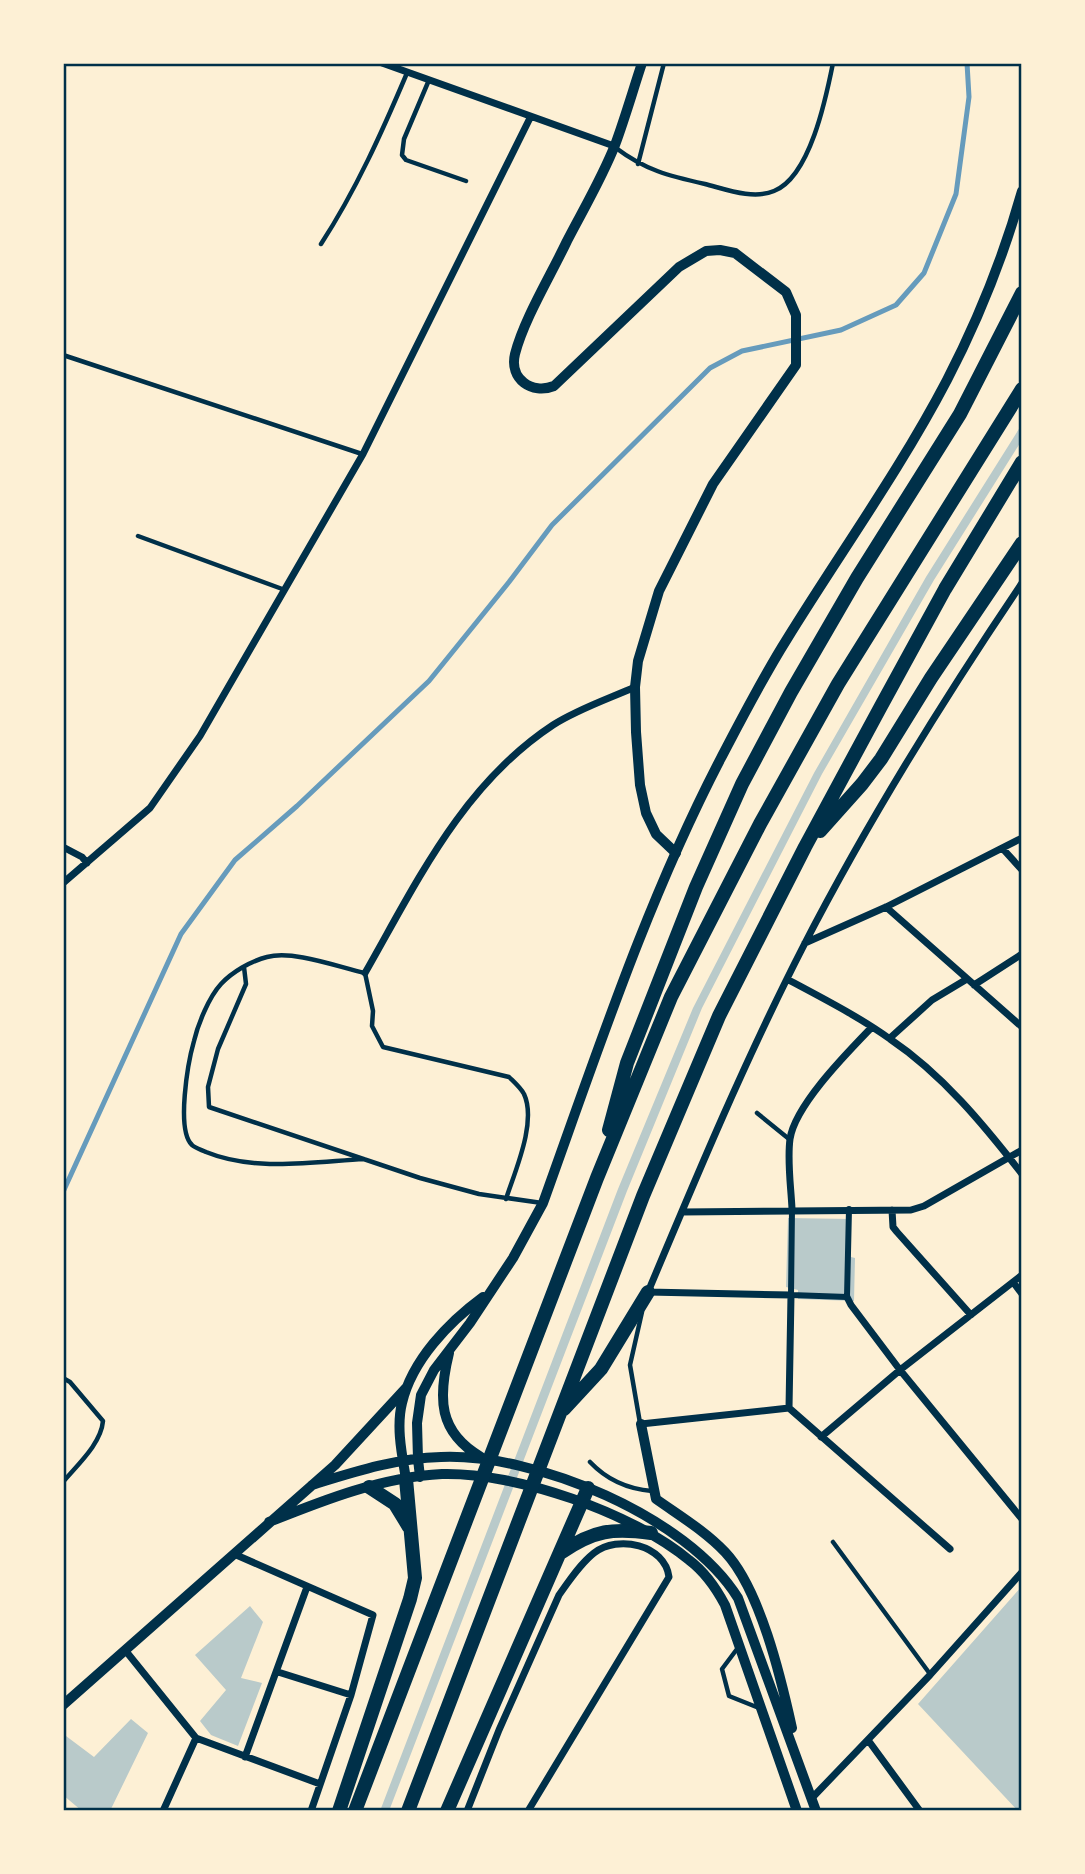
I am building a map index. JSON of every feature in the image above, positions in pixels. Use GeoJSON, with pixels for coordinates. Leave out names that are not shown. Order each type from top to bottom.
{"type":"FeatureCollection","features":[{"type":"Feature","properties":{"kind":"highway"},"geometry":{"type":"LineString","coordinates":[[597,1178],[627,1063],[696,887],[742,784],[857,578],[960,414],[1022,293]]}},
{"type":"Feature","properties":{"kind":"highway"},"geometry":{"type":"LineString","coordinates":[[355,1811],[597,1178],[671,997],[788,772],[874,624],[1022,388]]}},
{"type":"Feature","properties":{"kind":"highway"},"geometry":{"type":"LineString","coordinates":[[408,1811],[545,1449],[682,1101],[719,1016],[805,847],[945,589],[1022,462]]}},
{"type":"Feature","properties":{"kind":"highway"},"geometry":{"type":"LineString","coordinates":[[805,847],[881,759],[931,678],[1022,543]]}},
{"type":"Feature","properties":{"kind":"highway"},"geometry":{"type":"LineString","coordinates":[[559,1415],[601,1369],[648,1292]]}},
{"type":"Feature","properties":{"kind":"highway"},"geometry":{"type":"LineString","coordinates":[[339,1811],[415,1577],[413,1478]]}},
{"type":"Feature","properties":{"kind":"highway"},"geometry":{"type":"LineString","coordinates":[[369,1487],[395,1504],[412,1532]]}},
{"type":"Feature","properties":{"kind":"highway"},"geometry":{"type":"LineString","coordinates":[[447,1811],[588,1488]]}},
{"type":"Feature","properties":{"kind":"highway"},"geometry":{"type":"LineString","coordinates":[[561,1552],[594,1534],[609,1530],[650,1533]]}},
{"type":"Feature","properties":{"kind":"main road"},"geometry":{"type":"LineString","coordinates":[[413,1478],[418,1458],[418,1408],[421,1395],[434,1370],[470,1323],[513,1258],[543,1203],[633,955],[676,853],[721,759],[785,642],[902,458],[947,379],[979,310],[1022,191]]}},
{"type":"Feature","properties":{"kind":"main road"},"geometry":{"type":"LineString","coordinates":[[63,1705],[335,1465],[407,1387],[421,1361],[461,1313],[488,1293]]}},
{"type":"Feature","properties":{"kind":"main road"},"geometry":{"type":"LineString","coordinates":[[450,1348],[443,1389],[445,1414],[457,1441],[483,1459]]}},
{"type":"Feature","properties":{"kind":"main road"},"geometry":{"type":"LineString","coordinates":[[407,1387],[400,1420],[403,1461],[413,1478]]}},
{"type":"Feature","properties":{"kind":"main road"},"geometry":{"type":"LineString","coordinates":[[640,1424],[656,1499],[694,1525],[726,1552],[747,1583],[782,1684],[804,1778]]}},
{"type":"Feature","properties":{"kind":"main road"},"geometry":{"type":"LineString","coordinates":[[312,1485],[418,1458],[483,1459],[530,1468],[588,1488],[638,1513],[678,1538],[715,1569],[731,1587],[745,1613],[816,1811]]}},
{"type":"Feature","properties":{"kind":"main road"},"geometry":{"type":"LineString","coordinates":[[269,1522],[318,1502],[369,1487],[413,1478],[453,1475],[526,1485],[583,1504],[650,1533],[691,1560],[713,1584],[728,1612],[797,1811]]}},
{"type":"Feature","properties":{"kind":"street"},"geometry":{"type":"LineString","coordinates":[[382,63],[614,146]]}},
{"type":"Feature","properties":{"kind":"street"},"geometry":{"type":"LineString","coordinates":[[642,63],[614,146],[527,323],[515,355],[515,369],[520,379],[533,388],[544,390],[554,386],[679,267],[706,251],[735,253],[786,292],[796,314],[798,336],[796,365],[713,484],[659,591],[638,661],[635,732],[646,813],[656,834],[676,853]]}},
{"type":"Feature","properties":{"kind":"street"},"geometry":{"type":"LineString","coordinates":[[63,883],[150,808],[200,736],[363,454],[530,118]]}},
{"type":"Feature","properties":{"kind":"street"},"geometry":{"type":"LineString","coordinates":[[847,1297],[648,1292],[805,944],[868,826],[932,718],[1022,583]]}},
{"type":"Feature","properties":{"kind":"street"},"geometry":{"type":"LineString","coordinates":[[365,973],[432,855],[491,775],[553,725],[635,687]]}},
{"type":"Feature","properties":{"kind":"street"},"geometry":{"type":"LineString","coordinates":[[805,944],[886,907],[1022,838]]}},
{"type":"Feature","properties":{"kind":"street"},"geometry":{"type":"LineString","coordinates":[[63,847],[82,857],[87,863]]}},
{"type":"Feature","properties":{"kind":"street"},"geometry":{"type":"LineString","coordinates":[[1003,849],[1022,870]]}},
{"type":"Feature","properties":{"kind":"street"},"geometry":{"type":"LineString","coordinates":[[886,907],[1022,1027]]}},
{"type":"Feature","properties":{"kind":"street"},"geometry":{"type":"LineString","coordinates":[[974,985],[1022,954]]}},
{"type":"Feature","properties":{"kind":"street"},"geometry":{"type":"LineString","coordinates":[[787,979],[890,1038],[938,1079],[1022,1174]]}},
{"type":"Feature","properties":{"kind":"street"},"geometry":{"type":"LineString","coordinates":[[890,1038],[932,1000],[968,979]]}},
{"type":"Feature","properties":{"kind":"street"},"geometry":{"type":"LineString","coordinates":[[789,1408],[792,1209],[790,1140],[802,1110],[836,1065],[872,1027]]}},
{"type":"Feature","properties":{"kind":"street"},"geometry":{"type":"LineString","coordinates":[[682,1212],[892,1210],[925,1206],[1022,1150]]}},
{"type":"Feature","properties":{"kind":"street"},"geometry":{"type":"LineString","coordinates":[[849,1209],[847,1297],[850,1305],[1022,1518]]}},
{"type":"Feature","properties":{"kind":"street"},"geometry":{"type":"LineString","coordinates":[[892,1210],[897,1232],[971,1315]]}},
{"type":"Feature","properties":{"kind":"street"},"geometry":{"type":"LineString","coordinates":[[821,1437],[900,1370],[1022,1275]]}},
{"type":"Feature","properties":{"kind":"street"},"geometry":{"type":"LineString","coordinates":[[1013,1282],[1022,1294]]}},
{"type":"Feature","properties":{"kind":"street"},"geometry":{"type":"LineString","coordinates":[[640,1424],[789,1408],[950,1549]]}},
{"type":"Feature","properties":{"kind":"street"},"geometry":{"type":"LineString","coordinates":[[467,1811],[499,1730],[559,1595],[594,1552],[601,1548],[626,1544],[656,1553],[664,1561],[669,1577],[528,1811]]}},
{"type":"Feature","properties":{"kind":"street"},"geometry":{"type":"LineString","coordinates":[[234,1554],[373,1615],[351,1695],[311,1811]]}},
{"type":"Feature","properties":{"kind":"street"},"geometry":{"type":"LineString","coordinates":[[811,1799],[930,1675],[1022,1572]]}},
{"type":"Feature","properties":{"kind":"street"},"geometry":{"type":"LineString","coordinates":[[245,1757],[307,1587]]}},
{"type":"Feature","properties":{"kind":"street"},"geometry":{"type":"LineString","coordinates":[[125,1650],[196,1738],[320,1784]]}},
{"type":"Feature","properties":{"kind":"street"},"geometry":{"type":"LineString","coordinates":[[278,1672],[351,1695]]}},
{"type":"Feature","properties":{"kind":"street"},"geometry":{"type":"LineString","coordinates":[[163,1811],[196,1738]]}},
{"type":"Feature","properties":{"kind":"street"},"geometry":{"type":"LineString","coordinates":[[867,1740],[920,1811]]}},
{"type":"Feature","properties":{"kind":"lane"},"geometry":{"type":"LineString","coordinates":[[638,164],[664,63]]}},
{"type":"Feature","properties":{"kind":"lane"},"geometry":{"type":"LineString","coordinates":[[614,146],[638,164],[731,191],[762,194],[774,191],[791,180],[812,142],[833,63]]}},
{"type":"Feature","properties":{"kind":"lane"},"geometry":{"type":"LineString","coordinates":[[321,244],[347,203],[408,72]]}},
{"type":"Feature","properties":{"kind":"lane"},"geometry":{"type":"LineString","coordinates":[[429,80],[404,139],[402,155],[406,160],[466,181]]}},
{"type":"Feature","properties":{"kind":"lane"},"geometry":{"type":"LineString","coordinates":[[63,355],[363,454]]}},
{"type":"Feature","properties":{"kind":"lane"},"geometry":{"type":"LineString","coordinates":[[138,536],[285,590]]}},
{"type":"Feature","properties":{"kind":"lane"},"geometry":{"type":"LineString","coordinates":[[364,1159],[248,1163],[219,1157],[192,1146],[186,1135],[185,1096],[194,1040],[221,984],[244,967],[267,957],[289,955],[365,973],[373,1011],[372,1026],[383,1047],[509,1077],[523,1091],[528,1118],[506,1199]]}},
{"type":"Feature","properties":{"kind":"lane"},"geometry":{"type":"LineString","coordinates":[[244,967],[246,984],[218,1049],[208,1087],[209,1107],[479,1195],[543,1203]]}},
{"type":"Feature","properties":{"kind":"lane"},"geometry":{"type":"LineString","coordinates":[[757,1113],[790,1140]]}},
{"type":"Feature","properties":{"kind":"lane"},"geometry":{"type":"LineString","coordinates":[[640,1424],[630,1365],[648,1292]]}},
{"type":"Feature","properties":{"kind":"lane"},"geometry":{"type":"LineString","coordinates":[[63,1378],[70,1382],[103,1421],[97,1440],[63,1482]]}},
{"type":"Feature","properties":{"kind":"lane"},"geometry":{"type":"LineString","coordinates":[[590,1462],[598,1470],[631,1488],[653,1491]]}},
{"type":"Feature","properties":{"kind":"lane"},"geometry":{"type":"LineString","coordinates":[[833,1542],[930,1675]]}},
{"type":"Feature","properties":{"kind":"lane"},"geometry":{"type":"LineString","coordinates":[[740,1646],[722,1669],[729,1696],[761,1709]]}},
{"type":"Feature","properties":{"kind":"shaded area"},"geometry":{"type":"Polygon","coordinates":[[[1022,424],[1022,440],[934,580],[822,774],[702,1008],[627,1191],[389,1811],[380,1811],[618,1189],[693,1008],[814,773],[926,577],[1022,424]]]}},
{"type":"Feature","properties":{"kind":"shaded area"},"geometry":{"type":"Polygon","coordinates":[[[788,1218],[851,1219],[851,1257],[855,1258],[854,1301],[798,1299],[798,1290],[786,1287],[788,1218]]]}},
{"type":"Feature","properties":{"kind":"shaded area"},"geometry":{"type":"Polygon","coordinates":[[[1022,1586],[1022,1811],[1018,1811],[918,1704],[1022,1586]]]}},
{"type":"Feature","properties":{"kind":"shaded area"},"geometry":{"type":"Polygon","coordinates":[[[250,1606],[263,1622],[241,1678],[262,1683],[238,1746],[211,1735],[200,1721],[226,1690],[195,1655],[250,1606]]]}},
{"type":"Feature","properties":{"kind":"shaded area"},"geometry":{"type":"Polygon","coordinates":[[[131,1719],[148,1733],[110,1811],[82,1811],[63,1795],[63,1741],[66,1736],[94,1757],[131,1719]]]}},
{"type":"Feature","properties":{"kind":"waterway"},"geometry":{"type":"LineString","coordinates":[[63,1192],[181,934],[235,860],[297,806],[429,681],[552,525],[710,368],[742,351],[841,330],[896,305],[924,273],[956,194],[969,97],[967,63]]}}]}
